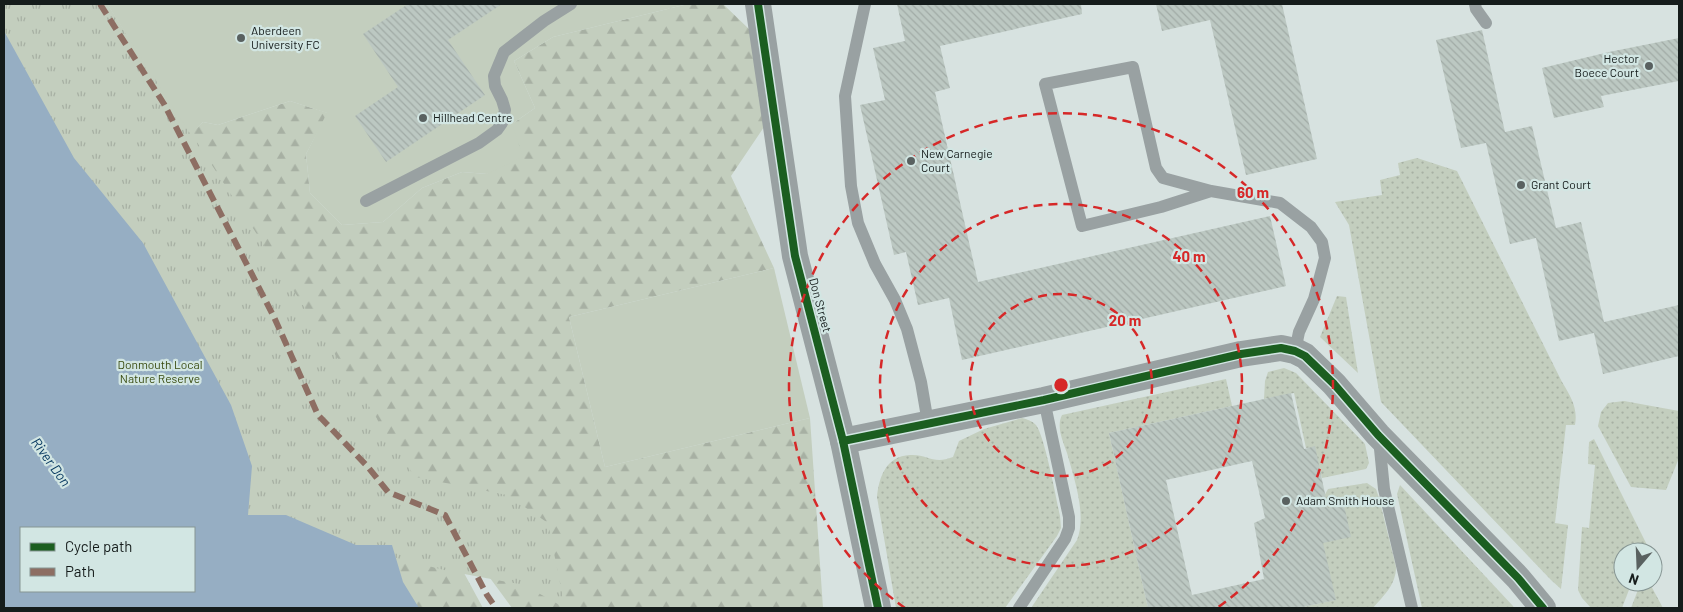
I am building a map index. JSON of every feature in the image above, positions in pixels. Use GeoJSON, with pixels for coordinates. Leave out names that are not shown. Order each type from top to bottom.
{"type":"FeatureCollection","features":[{"type":"Feature","properties":{"kind":"street","name":"Don Street"},"geometry":{"type":"LineString","coordinates":[[758,4],[795,256],[843,441],[878,608]]}},
{"type":"Feature","properties":{"kind":"street"},"geometry":{"type":"LineString","coordinates":[[843,441],[1044,400],[1241,354],[1280,348],[1295,351],[1305,356],[1334,384],[1378,435],[1518,578],[1543,608]]}},
{"type":"Feature","properties":{"kind":"lane"},"geometry":{"type":"LineString","coordinates":[[366,201],[479,143],[497,130],[502,123],[505,110],[495,86],[494,76],[504,52],[544,21],[571,4]]}},
{"type":"Feature","properties":{"kind":"lane"},"geometry":{"type":"LineString","coordinates":[[865,4],[844,96],[851,186],[858,223],[874,264],[895,300],[907,328],[922,382],[928,423]]}},
{"type":"Feature","properties":{"kind":"lane"},"geometry":{"type":"LineString","coordinates":[[1475,4],[1476,9],[1486,22]]}},
{"type":"Feature","properties":{"kind":"lane"},"geometry":{"type":"LineString","coordinates":[[1211,191],[1082,226],[1045,84],[1133,67],[1156,168],[1163,178],[1211,191],[1280,203],[1311,227],[1322,242],[1325,258],[1314,299],[1299,332],[1295,351]]}},
{"type":"Feature","properties":{"kind":"lane"},"geometry":{"type":"LineString","coordinates":[[1019,608],[1065,539],[1069,528],[1069,517],[1044,400]]}},
{"type":"Feature","properties":{"kind":"lane"},"geometry":{"type":"LineString","coordinates":[[1378,435],[1384,489],[1412,608]]}},
{"type":"Feature","properties":{"kind":"green space"},"geometry":{"type":"Polygon","coordinates":[[[4,4],[107,4],[191,134],[203,122],[218,125],[290,101],[328,113],[306,154],[310,193],[342,225],[383,222],[422,188],[462,172],[487,174],[512,124],[535,108],[514,61],[553,37],[688,4],[723,4],[750,30],[764,127],[731,176],[774,268],[569,317],[605,467],[810,418],[823,608],[512,608],[490,578],[464,573],[483,608],[394,608],[4,4]]]}},
{"type":"Feature","properties":{"kind":"green space","name":"Donmouth Local Nature Reserve"},"geometry":{"type":"Polygon","coordinates":[[[4,4],[107,4],[415,477],[507,495],[548,523],[565,608],[524,585],[448,571],[353,547],[394,608],[4,608],[4,4]]]}},
{"type":"Feature","properties":{"kind":"green space","name":"Hillhead Centre"},"geometry":{"type":"Polygon","coordinates":[[[107,4],[688,4],[553,37],[514,61],[535,108],[512,124],[523,157],[487,174],[462,172],[422,188],[383,222],[342,225],[310,193],[306,154],[327,113],[290,101],[218,125],[203,122],[191,135],[107,4]]]}},
{"type":"Feature","properties":{"kind":"green space"},"geometry":{"type":"Polygon","coordinates":[[[1417,158],[1457,171],[1573,403],[1576,419],[1575,425],[1566,425],[1555,523],[1568,525],[1561,589],[1381,402],[1349,225],[1335,202],[1382,195],[1380,180],[1400,175],[1398,163],[1417,158]]]}},
{"type":"Feature","properties":{"kind":"green space"},"geometry":{"type":"Polygon","coordinates":[[[774,268],[810,418],[605,467],[569,317],[774,268]]]}},
{"type":"Feature","properties":{"kind":"green space"},"geometry":{"type":"Polygon","coordinates":[[[1337,296],[1346,297],[1358,373],[1320,337],[1337,296]]]}},
{"type":"Feature","properties":{"kind":"green space"},"geometry":{"type":"Polygon","coordinates":[[[1284,368],[1296,373],[1365,444],[1369,463],[1366,469],[1322,478],[1314,447],[1306,448],[1294,393],[1264,399],[1265,381],[1268,372],[1284,368]]]}},
{"type":"Feature","properties":{"kind":"green space"},"geometry":{"type":"Polygon","coordinates":[[[1226,379],[1232,406],[1109,433],[1148,608],[1031,608],[1077,540],[1080,530],[1081,519],[1078,496],[1060,429],[1062,415],[1226,379]]]}},
{"type":"Feature","properties":{"kind":"green space"},"geometry":{"type":"Polygon","coordinates":[[[1624,401],[1679,411],[1679,458],[1666,490],[1631,487],[1598,426],[1601,412],[1608,403],[1624,401]]]}},
{"type":"Feature","properties":{"kind":"green space"},"geometry":{"type":"Polygon","coordinates":[[[1022,418],[1036,425],[1043,442],[1060,516],[1061,528],[1057,536],[1005,608],[896,608],[877,497],[885,469],[895,459],[902,456],[916,455],[935,460],[953,457],[959,441],[984,429],[1022,418]]]}},
{"type":"Feature","properties":{"kind":"green space"},"geometry":{"type":"Polygon","coordinates":[[[1594,439],[1646,542],[1613,542],[1613,592],[1628,592],[1622,608],[1591,608],[1578,590],[1582,527],[1589,528],[1595,465],[1588,464],[1589,442],[1594,439]]]}},
{"type":"Feature","properties":{"kind":"green space"},"geometry":{"type":"Polygon","coordinates":[[[1367,483],[1376,489],[1379,498],[1396,567],[1392,584],[1373,608],[1298,608],[1335,600],[1319,582],[1325,509],[1323,498],[1328,489],[1367,483]]]}},
{"type":"Feature","properties":{"kind":"green space"},"geometry":{"type":"Polygon","coordinates":[[[1400,485],[1514,608],[1422,608],[1397,494],[1400,485]]]}},
{"type":"Feature","properties":{"kind":"green space"},"geometry":{"type":"Polygon","coordinates":[[[1637,592],[1654,592],[1663,608],[1631,608],[1637,592]]]}},
{"type":"Feature","properties":{"kind":"water","name":"River Don"},"geometry":{"type":"Polygon","coordinates":[[[4,31],[74,158],[143,243],[231,405],[252,466],[248,515],[286,515],[356,545],[392,545],[403,582],[419,608],[4,608],[4,31]]]}},
{"type":"Feature","properties":{"kind":"building"},"geometry":{"type":"Polygon","coordinates":[[[408,4],[502,4],[448,40],[485,95],[386,162],[355,116],[398,87],[363,34],[408,4]]]}},
{"type":"Feature","properties":{"kind":"building","name":"New Carnegie Court"},"geometry":{"type":"Polygon","coordinates":[[[897,4],[1081,4],[1082,14],[940,46],[950,88],[935,92],[978,282],[1270,216],[1286,286],[962,360],[949,298],[918,305],[906,252],[894,255],[860,105],[885,100],[873,48],[905,41],[897,4]]]}},
{"type":"Feature","properties":{"kind":"building"},"geometry":{"type":"Polygon","coordinates":[[[1156,4],[1282,4],[1317,159],[1246,175],[1210,20],[1162,31],[1156,4]]]}},
{"type":"Feature","properties":{"kind":"building","name":"Grant Court"},"geometry":{"type":"Polygon","coordinates":[[[1482,30],[1505,132],[1532,126],[1556,228],[1581,222],[1604,322],[1679,305],[1679,356],[1603,374],[1594,333],[1559,341],[1536,238],[1510,244],[1486,143],[1461,148],[1436,40],[1482,30]]]}},
{"type":"Feature","properties":{"kind":"building"},"geometry":{"type":"Polygon","coordinates":[[[1679,38],[1679,81],[1601,96],[1604,107],[1554,118],[1542,68],[1679,38]]]}},
{"type":"Feature","properties":{"kind":"building","name":"Adam Smith House"},"geometry":{"type":"Polygon","coordinates":[[[1291,393],[1304,449],[1315,446],[1328,508],[1344,505],[1351,537],[1323,543],[1336,600],[1298,608],[1148,608],[1109,433],[1291,393]],[[1252,461],[1166,480],[1192,595],[1264,579],[1254,523],[1265,518],[1252,461]]]}},
{"type":"Feature","properties":{"kind":"marked path"},"geometry":{"type":"LineString","coordinates":[[100,4],[164,104],[274,317],[318,415],[368,467],[388,492],[445,515],[487,595],[496,608]]}},
{"type":"Feature","properties":{"kind":"cycle path"},"geometry":{"type":"LineString","coordinates":[[758,4],[795,256],[843,441],[878,608]]}},
{"type":"Feature","properties":{"kind":"cycle path"},"geometry":{"type":"LineString","coordinates":[[843,441],[1044,400],[1241,354],[1281,348],[1295,351],[1305,356],[1334,384],[1378,435],[1518,578],[1543,608]]}},
{"type":"Feature","properties":{"kind":"place","name":"Aberdeen University FC"},"geometry":{"type":"Point","coordinates":[241,38]}},
{"type":"Feature","properties":{"kind":"place","name":"Hector Boece Court"},"geometry":{"type":"Point","coordinates":[1649,66]}},
{"type":"Feature","properties":{"kind":"place","name":"Hillhead Centre"},"geometry":{"type":"Point","coordinates":[423,118]}},
{"type":"Feature","properties":{"kind":"place","name":"New Carnegie Court"},"geometry":{"type":"Point","coordinates":[911,161]}},
{"type":"Feature","properties":{"kind":"place","name":"Grant Court"},"geometry":{"type":"Point","coordinates":[1521,185]}},
{"type":"Feature","properties":{"kind":"place","name":"Adam Smith House"},"geometry":{"type":"Point","coordinates":[1286,501]}}]}
